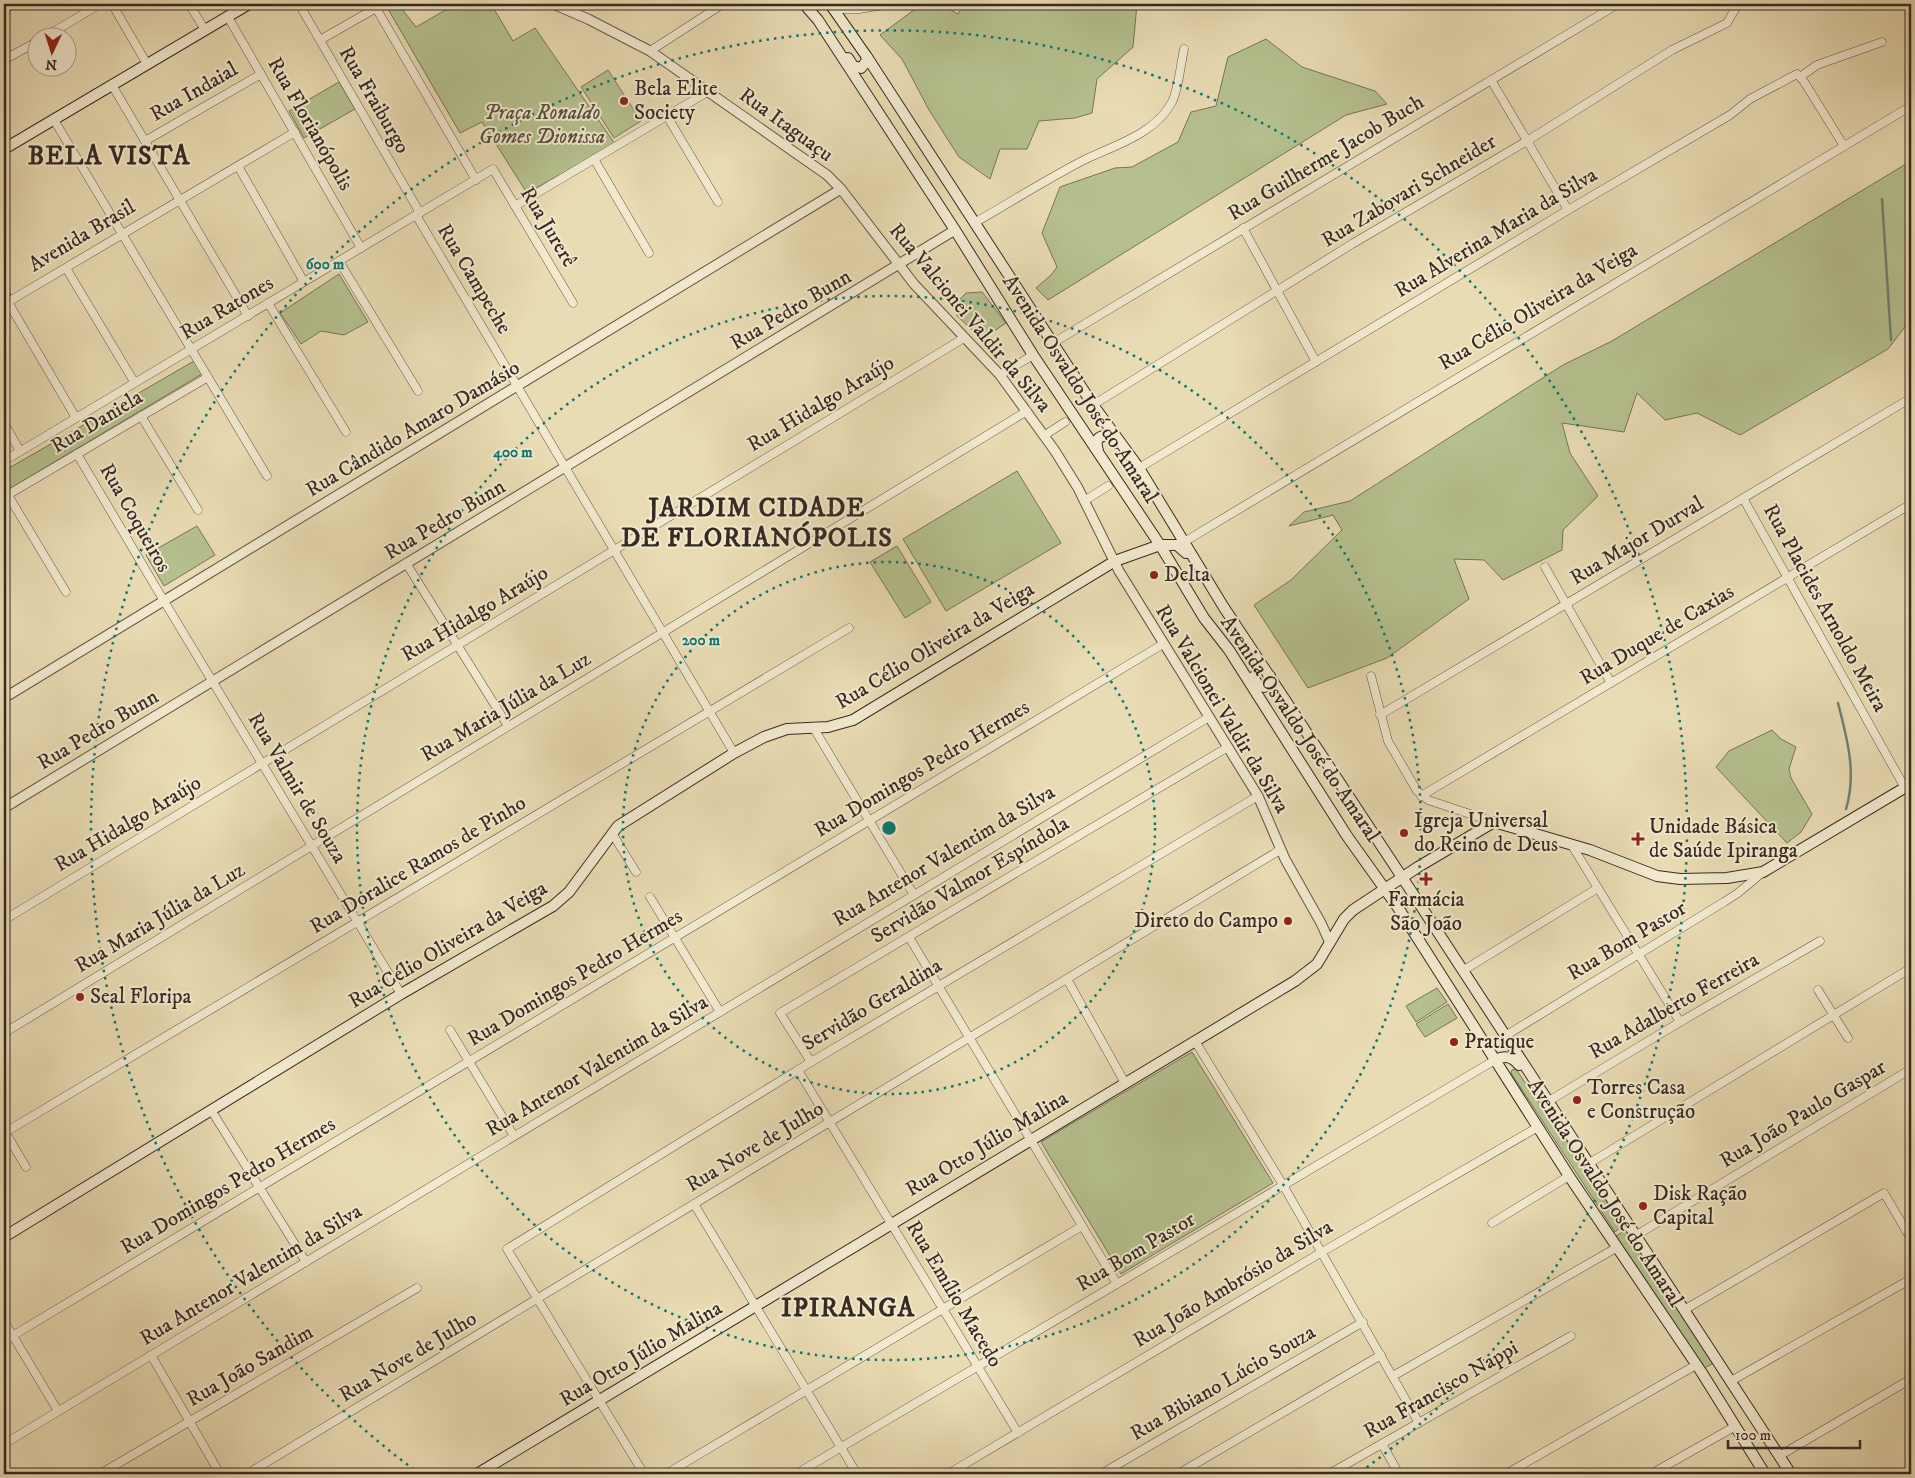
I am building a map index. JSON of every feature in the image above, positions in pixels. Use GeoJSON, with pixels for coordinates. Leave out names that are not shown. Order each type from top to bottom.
{"type":"FeatureCollection","features":[{"type":"Feature","properties":{"kind":"main road"},"geometry":{"type":"LineString","coordinates":[[4,149],[250,4]]}},
{"type":"Feature","properties":{"kind":"main road","name":"Avenida Osvaldo José do Amaral"},"geometry":{"type":"LineString","coordinates":[[804,4],[818,20],[955,230],[1033,355],[1160,545],[1204,618],[1230,650],[1347,836],[1385,888],[1569,1176],[1696,1365],[1734,1427],[1766,1474]]}},
{"type":"Feature","properties":{"kind":"main road","name":"Avenida Osvaldo José do Amaral"},"geometry":{"type":"LineString","coordinates":[[832,6],[1093,405],[1139,468],[1270,676],[1446,946],[1464,970],[1547,1102],[1791,1474]]}},
{"type":"Feature","properties":{"kind":"main road"},"geometry":{"type":"LineString","coordinates":[[818,20],[834,36],[853,66],[861,68],[866,62],[867,57]]}},
{"type":"Feature","properties":{"kind":"main road"},"geometry":{"type":"LineString","coordinates":[[1098,451],[1096,443],[1098,438],[1102,435],[1109,436],[1139,468]]}},
{"type":"Feature","properties":{"kind":"main road"},"geometry":{"type":"LineString","coordinates":[[1160,545],[1174,544],[1180,546],[1200,567]]}},
{"type":"Feature","properties":{"kind":"main road","name":"Rua Célio Oliveira da Veiga"},"geometry":{"type":"LineString","coordinates":[[4,1236],[400,994],[560,901],[576,883],[612,833],[626,820],[734,753],[774,732],[787,728],[836,726],[853,720],[1115,561],[1160,545]]}},
{"type":"Feature","properties":{"kind":"main road"},"geometry":{"type":"LineString","coordinates":[[1230,650],[1240,658],[1261,687],[1266,686],[1270,676]]}},
{"type":"Feature","properties":{"kind":"main road"},"geometry":{"type":"LineString","coordinates":[[1494,822],[1596,852],[1646,873],[1691,880],[1727,878],[1763,872],[1908,786]]}},
{"type":"Feature","properties":{"kind":"main road","name":"Rua Otto Júlio Malina"},"geometry":{"type":"LineString","coordinates":[[477,1474],[1305,975],[1321,958],[1348,914],[1402,877],[1494,822]]}},
{"type":"Feature","properties":{"kind":"main road"},"geometry":{"type":"LineString","coordinates":[[1495,1060],[1504,1056],[1512,1058],[1532,1086],[1547,1102]]}},
{"type":"Feature","properties":{"kind":"street"},"geometry":{"type":"LineString","coordinates":[[4,9],[13,4]]}},
{"type":"Feature","properties":{"kind":"street"},"geometry":{"type":"LineString","coordinates":[[60,28],[100,4]]}},
{"type":"Feature","properties":{"kind":"street"},"geometry":{"type":"LineString","coordinates":[[112,4],[147,64]]}},
{"type":"Feature","properties":{"kind":"street"},"geometry":{"type":"LineString","coordinates":[[189,4],[205,30]]}},
{"type":"Feature","properties":{"kind":"street","name":"Rua Fraiburgo"},"geometry":{"type":"LineString","coordinates":[[299,4],[418,214]]}},
{"type":"Feature","properties":{"kind":"street","name":"Rua Itaguaçu"},"geometry":{"type":"LineString","coordinates":[[553,4],[588,19],[650,51],[819,169],[841,189]]}},
{"type":"Feature","properties":{"kind":"street"},"geometry":{"type":"LineString","coordinates":[[650,51],[723,4]]}},
{"type":"Feature","properties":{"kind":"street"},"geometry":{"type":"LineString","coordinates":[[832,6],[859,8],[890,4]]}},
{"type":"Feature","properties":{"kind":"street","name":"Rua Guilherme Jacob Buch"},"geometry":{"type":"LineString","coordinates":[[1053,343],[1618,4]]}},
{"type":"Feature","properties":{"kind":"street","name":"Rua Zabovari Schneider"},"geometry":{"type":"LineString","coordinates":[[1093,405],[1352,244],[1527,141],[1672,50],[1727,22],[1738,4]]}},
{"type":"Feature","properties":{"kind":"street"},"geometry":{"type":"LineString","coordinates":[[320,40],[380,6],[476,180]]}},
{"type":"Feature","properties":{"kind":"street","name":"Rua Florianópolis"},"geometry":{"type":"LineString","coordinates":[[228,17],[361,248]]}},
{"type":"Feature","properties":{"kind":"street"},"geometry":{"type":"LineString","coordinates":[[1844,146],[1800,77],[1817,65],[1882,42]]}},
{"type":"Feature","properties":{"kind":"street"},"geometry":{"type":"LineString","coordinates":[[4,60],[28,47]]}},
{"type":"Feature","properties":{"kind":"street"},"geometry":{"type":"LineString","coordinates":[[974,223],[1084,160],[1125,142],[1150,126],[1174,100],[1184,49]]}},
{"type":"Feature","properties":{"kind":"street","name":"Rua Indaial"},"geometry":{"type":"LineString","coordinates":[[145,140],[261,74]]}},
{"type":"Feature","properties":{"kind":"street","name":"Rua Alverina Maria da Silva"},"geometry":{"type":"LineString","coordinates":[[1139,468],[1730,114],[1750,99],[1797,74],[1800,77]]}},
{"type":"Feature","properties":{"kind":"street"},"geometry":{"type":"LineString","coordinates":[[1491,80],[1568,210]]}},
{"type":"Feature","properties":{"kind":"street"},"geometry":{"type":"LineString","coordinates":[[112,85],[248,316]]}},
{"type":"Feature","properties":{"kind":"street"},"geometry":{"type":"LineString","coordinates":[[515,206],[709,91]]}},
{"type":"Feature","properties":{"kind":"street","name":"Rua Célio Oliveira da Veiga"},"geometry":{"type":"LineString","coordinates":[[1184,542],[1911,106]]}},
{"type":"Feature","properties":{"kind":"street"},"geometry":{"type":"LineString","coordinates":[[667,116],[718,202]]}},
{"type":"Feature","properties":{"kind":"street"},"geometry":{"type":"LineString","coordinates":[[54,120],[267,476]]}},
{"type":"Feature","properties":{"kind":"street","name":"Avenida Brasil"},"geometry":{"type":"LineString","coordinates":[[5,300],[66,268],[295,132]]}},
{"type":"Feature","properties":{"kind":"street"},"geometry":{"type":"LineString","coordinates":[[594,159],[649,253]]}},
{"type":"Feature","properties":{"kind":"street"},"geometry":{"type":"LineString","coordinates":[[238,166],[304,282]]}},
{"type":"Feature","properties":{"kind":"street","name":"Rua Ratones"},"geometry":{"type":"LineString","coordinates":[[4,461],[493,170]]}},
{"type":"Feature","properties":{"kind":"street","name":"Rua Jurerê"},"geometry":{"type":"LineString","coordinates":[[493,170],[573,303]]}},
{"type":"Feature","properties":{"kind":"street","name":"Rua Valcionei Valdir da Silva"},"geometry":{"type":"LineString","coordinates":[[841,189],[921,292],[1000,375],[1045,435],[1084,501],[1119,570],[1258,796],[1269,818],[1280,850],[1321,923],[1330,943]]}},
{"type":"Feature","properties":{"kind":"street","name":"Rua Cândido Amaro Damásio"},"geometry":{"type":"LineString","coordinates":[[4,698],[841,189]]}},
{"type":"Feature","properties":{"kind":"street","name":"Rua Campeche"},"geometry":{"type":"LineString","coordinates":[[418,214],[517,386],[734,753]]}},
{"type":"Feature","properties":{"kind":"street"},"geometry":{"type":"LineString","coordinates":[[1243,228],[1316,362]]}},
{"type":"Feature","properties":{"kind":"street","name":"Rua Pedro Bunn"},"geometry":{"type":"LineString","coordinates":[[4,808],[955,230]]}},
{"type":"Feature","properties":{"kind":"street"},"geometry":{"type":"LineString","coordinates":[[339,261],[418,391]]}},
{"type":"Feature","properties":{"kind":"street"},"geometry":{"type":"LineString","coordinates":[[66,268],[133,380],[132,384]]}},
{"type":"Feature","properties":{"kind":"street"},"geometry":{"type":"LineString","coordinates":[[5,300],[76,418]]}},
{"type":"Feature","properties":{"kind":"street"},"geometry":{"type":"LineString","coordinates":[[268,304],[346,432]]}},
{"type":"Feature","properties":{"kind":"street","name":"Rua Hidalgo Araújo"},"geometry":{"type":"LineString","coordinates":[[4,920],[964,338]]}},
{"type":"Feature","properties":{"kind":"street"},"geometry":{"type":"LineString","coordinates":[[1000,375],[1033,355]]}},
{"type":"Feature","properties":{"kind":"street","name":"Rua Daniela"},"geometry":{"type":"LineString","coordinates":[[6,496],[208,377]]}},
{"type":"Feature","properties":{"kind":"street","name":"Rua Major Durval"},"geometry":{"type":"LineString","coordinates":[[1380,715],[1911,398]]}},
{"type":"Feature","properties":{"kind":"street","name":"Rua Maria Júlia da Luz"},"geometry":{"type":"LineString","coordinates":[[4,1033],[1027,411]]}},
{"type":"Feature","properties":{"kind":"street"},"geometry":{"type":"LineString","coordinates":[[141,416],[198,510]]}},
{"type":"Feature","properties":{"kind":"street"},"geometry":{"type":"LineString","coordinates":[[1045,435],[1065,422]]}},
{"type":"Feature","properties":{"kind":"street"},"geometry":{"type":"LineString","coordinates":[[4,423],[20,451]]}},
{"type":"Feature","properties":{"kind":"street","name":"Rua Coqueiros"},"geometry":{"type":"LineString","coordinates":[[77,454],[164,601]]}},
{"type":"Feature","properties":{"kind":"street"},"geometry":{"type":"LineString","coordinates":[[1084,501],[1108,486]]}},
{"type":"Feature","properties":{"kind":"street"},"geometry":{"type":"LineString","coordinates":[[6,496],[66,592]]}},
{"type":"Feature","properties":{"kind":"street","name":"Rua Placides Arnoldo Meira"},"geometry":{"type":"LineString","coordinates":[[1743,498],[1787,578],[1908,786]]}},
{"type":"Feature","properties":{"kind":"street","name":"Rua Duque de Caxias"},"geometry":{"type":"LineString","coordinates":[[1421,796],[1911,504]]}},
{"type":"Feature","properties":{"kind":"street"},"geometry":{"type":"LineString","coordinates":[[406,564],[508,726]]}},
{"type":"Feature","properties":{"kind":"street"},"geometry":{"type":"LineString","coordinates":[[1545,567],[1611,683]]}},
{"type":"Feature","properties":{"kind":"street","name":"Rua Valmir de Souza"},"geometry":{"type":"LineString","coordinates":[[164,601],[400,994]]}},
{"type":"Feature","properties":{"kind":"street","name":"Rua Doralice Ramos de Pinho"},"geometry":{"type":"LineString","coordinates":[[4,1132],[849,628]]}},
{"type":"Feature","properties":{"kind":"street","name":"Rua Domingos Pedro Hermes"},"geometry":{"type":"LineString","coordinates":[[4,1341],[1163,644]]}},
{"type":"Feature","properties":{"kind":"street"},"geometry":{"type":"LineString","coordinates":[[1371,676],[1380,715],[1393,751],[1421,796],[1494,822]]}},
{"type":"Feature","properties":{"kind":"street","name":"Rua Antenor Valentim da Silva"},"geometry":{"type":"LineString","coordinates":[[4,1444],[1209,717]]}},
{"type":"Feature","properties":{"kind":"street"},"geometry":{"type":"LineString","coordinates":[[813,726],[914,895]]}},
{"type":"Feature","properties":{"kind":"street","name":"Servidão Valmor Espíndola"},"geometry":{"type":"LineString","coordinates":[[811,1062],[780,1013],[1228,747]]}},
{"type":"Feature","properties":{"kind":"street","name":"Servidão Geraldina"},"geometry":{"type":"LineString","coordinates":[[537,1299],[507,1249],[811,1062],[1258,796]]}},
{"type":"Feature","properties":{"kind":"street"},"geometry":{"type":"LineString","coordinates":[[612,833],[636,872]]}},
{"type":"Feature","properties":{"kind":"street"},"geometry":{"type":"LineString","coordinates":[[1571,844],[1680,1022]]}},
{"type":"Feature","properties":{"kind":"street","name":"Rua Nove de Julho"},"geometry":{"type":"LineString","coordinates":[[247,1474],[1280,850]]}},
{"type":"Feature","properties":{"kind":"street","name":"Rua Bom Pastor"},"geometry":{"type":"LineString","coordinates":[[1505,1036],[1738,893],[1763,872]]}},
{"type":"Feature","properties":{"kind":"street"},"geometry":{"type":"LineString","coordinates":[[1464,970],[1598,888]]}},
{"type":"Feature","properties":{"kind":"street"},"geometry":{"type":"LineString","coordinates":[[650,897],[720,1012]]}},
{"type":"Feature","properties":{"kind":"street"},"geometry":{"type":"LineString","coordinates":[[908,937],[1117,1284]]}},
{"type":"Feature","properties":{"kind":"street","name":"Rua Adalberto Ferreira"},"geometry":{"type":"LineString","coordinates":[[1547,1102],[1820,941]]}},
{"type":"Feature","properties":{"kind":"street"},"geometry":{"type":"LineString","coordinates":[[1588,1164],[1911,968]]}},
{"type":"Feature","properties":{"kind":"street"},"geometry":{"type":"LineString","coordinates":[[1067,979],[1124,1083]]}},
{"type":"Feature","properties":{"kind":"street"},"geometry":{"type":"LineString","coordinates":[[1818,990],[1848,1038]]}},
{"type":"Feature","properties":{"kind":"street"},"geometry":{"type":"LineString","coordinates":[[450,1030],[514,1136]]}},
{"type":"Feature","properties":{"kind":"street"},"geometry":{"type":"LineString","coordinates":[[1195,1041],[1322,1252],[1419,1423]]}},
{"type":"Feature","properties":{"kind":"street","name":"Rua Bom Pastor"},"geometry":{"type":"LineString","coordinates":[[796,1474],[1495,1060]]}},
{"type":"Feature","properties":{"kind":"street","name":"Rua João Paulo Gaspar"},"geometry":{"type":"LineString","coordinates":[[1635,1236],[1911,1069]]}},
{"type":"Feature","properties":{"kind":"street","name":"Rua Emílio Macedo"},"geometry":{"type":"LineString","coordinates":[[798,1070],[1018,1433]]}},
{"type":"Feature","properties":{"kind":"street"},"geometry":{"type":"LineString","coordinates":[[211,1110],[306,1262]]}},
{"type":"Feature","properties":{"kind":"street","name":"Rua João Ambrósio da Silva"},"geometry":{"type":"LineString","coordinates":[[948,1474],[1322,1252],[1538,1127]]}},
{"type":"Feature","properties":{"kind":"street"},"geometry":{"type":"LineString","coordinates":[[4,1132],[26,1167]]}},
{"type":"Feature","properties":{"kind":"street"},"geometry":{"type":"LineString","coordinates":[[1492,1223],[1569,1176]]}},
{"type":"Feature","properties":{"kind":"street"},"geometry":{"type":"LineString","coordinates":[[1684,1310],[1884,1193],[1911,1239]]}},
{"type":"Feature","properties":{"kind":"street"},"geometry":{"type":"LineString","coordinates":[[694,1204],[857,1474]]}},
{"type":"Feature","properties":{"kind":"street"},"geometry":{"type":"LineString","coordinates":[[666,1474],[1082,1226]]}},
{"type":"Feature","properties":{"kind":"street"},"geometry":{"type":"LineString","coordinates":[[1393,1376],[1616,1248]]}},
{"type":"Feature","properties":{"kind":"street"},"geometry":{"type":"LineString","coordinates":[[1731,1381],[1911,1279]]}},
{"type":"Feature","properties":{"kind":"street","name":"Rua João Sandim"},"geometry":{"type":"LineString","coordinates":[[100,1474],[417,1288]]}},
{"type":"Feature","properties":{"kind":"street"},"geometry":{"type":"LineString","coordinates":[[537,1299],[644,1474]]}},
{"type":"Feature","properties":{"kind":"street"},"geometry":{"type":"LineString","coordinates":[[4,1322],[58,1411]]}},
{"type":"Feature","properties":{"kind":"street","name":"Rua Bibiano Lúcio Souza"},"geometry":{"type":"LineString","coordinates":[[1101,1474],[1363,1322]]}},
{"type":"Feature","properties":{"kind":"street","name":"Rua Francisco Nappi"},"geometry":{"type":"LineString","coordinates":[[1329,1474],[1571,1336]]}},
{"type":"Feature","properties":{"kind":"street"},"geometry":{"type":"LineString","coordinates":[[151,1355],[220,1474]]}},
{"type":"Feature","properties":{"kind":"street"},"geometry":{"type":"LineString","coordinates":[[1178,1474],[1381,1355]]}},
{"type":"Feature","properties":{"kind":"street"},"geometry":{"type":"LineString","coordinates":[[1506,1474],[1696,1365]]}},
{"type":"Feature","properties":{"kind":"street"},"geometry":{"type":"LineString","coordinates":[[1779,1456],[1911,1380]]}},
{"type":"Feature","properties":{"kind":"street"},"geometry":{"type":"LineString","coordinates":[[1651,1474],[1734,1427]]}},
{"type":"Feature","properties":{"kind":"street"},"geometry":{"type":"LineString","coordinates":[[1382,1444],[1399,1474]]}},
{"type":"Feature","properties":{"kind":"green space","name":"Praça Ronaldo Gomes Dionissa"},"geometry":{"type":"Polygon","coordinates":[[[398,4],[416,27],[456,4],[491,4],[513,41],[535,28],[615,144],[527,193],[482,122],[460,133],[388,9],[398,4]]]}},
{"type":"Feature","properties":{"kind":"green space"},"geometry":{"type":"Polygon","coordinates":[[[922,4],[940,4],[958,14],[964,4],[1137,4],[1133,47],[1097,79],[1092,113],[1075,118],[1039,121],[1027,149],[1000,149],[990,179],[959,157],[929,110],[902,59],[880,35],[922,4]]]}},
{"type":"Feature","properties":{"kind":"green space"},"geometry":{"type":"Polygon","coordinates":[[[1266,39],[1302,67],[1375,91],[1387,104],[1346,115],[1048,300],[1036,288],[1057,267],[1042,233],[1060,187],[1115,168],[1132,167],[1178,142],[1191,112],[1216,106],[1228,57],[1266,39]]]}},
{"type":"Feature","properties":{"kind":"green space"},"geometry":{"type":"Polygon","coordinates":[[[608,70],[641,121],[614,138],[581,87],[608,70]]]}},
{"type":"Feature","properties":{"kind":"green space"},"geometry":{"type":"Polygon","coordinates":[[[339,82],[355,109],[304,138],[289,111],[339,82]]]}},
{"type":"Feature","properties":{"kind":"green space"},"geometry":{"type":"Polygon","coordinates":[[[1911,161],[1911,319],[1888,349],[1740,435],[1697,413],[1665,420],[1637,393],[1624,432],[1562,423],[1570,453],[1598,496],[1563,530],[1562,550],[1503,580],[1484,560],[1454,559],[1469,599],[1387,658],[1308,688],[1254,605],[1291,580],[1342,530],[1333,515],[1289,526],[1304,512],[1350,501],[1563,365],[1612,341],[1911,161]]]}},
{"type":"Feature","properties":{"kind":"green space"},"geometry":{"type":"Polygon","coordinates":[[[339,274],[368,322],[344,335],[321,331],[301,344],[280,313],[339,274]]]}},
{"type":"Feature","properties":{"kind":"green space"},"geometry":{"type":"Polygon","coordinates":[[[982,292],[1006,323],[982,339],[957,316],[959,300],[966,293],[982,292]]]}},
{"type":"Feature","properties":{"kind":"green space"},"geometry":{"type":"Polygon","coordinates":[[[194,361],[202,374],[4,492],[4,471],[194,361]]]}},
{"type":"Feature","properties":{"kind":"green space"},"geometry":{"type":"Polygon","coordinates":[[[1017,471],[1061,543],[946,611],[903,539],[1017,471]]]}},
{"type":"Feature","properties":{"kind":"green space"},"geometry":{"type":"Polygon","coordinates":[[[197,526],[215,555],[164,586],[146,555],[197,526]]]}},
{"type":"Feature","properties":{"kind":"green space"},"geometry":{"type":"Polygon","coordinates":[[[897,546],[931,602],[905,618],[870,562],[897,546]]]}},
{"type":"Feature","properties":{"kind":"green space"},"geometry":{"type":"Polygon","coordinates":[[[1772,730],[1781,739],[1796,747],[1789,769],[1791,778],[1812,814],[1801,832],[1787,843],[1716,767],[1729,751],[1772,730]]]}},
{"type":"Feature","properties":{"kind":"green space"},"geometry":{"type":"Polygon","coordinates":[[[1437,988],[1447,1002],[1416,1022],[1406,1006],[1437,988]]]}},
{"type":"Feature","properties":{"kind":"green space"},"geometry":{"type":"Polygon","coordinates":[[[1448,1004],[1457,1018],[1425,1037],[1416,1024],[1448,1004]]]}},
{"type":"Feature","properties":{"kind":"green space"},"geometry":{"type":"Polygon","coordinates":[[[1192,1052],[1273,1183],[1121,1274],[1041,1142],[1192,1052]]]}},
{"type":"Feature","properties":{"kind":"green space"},"geometry":{"type":"Polygon","coordinates":[[[1516,1069],[1533,1095],[1555,1120],[1623,1226],[1615,1232],[1511,1073],[1512,1070],[1516,1069]]]}},
{"type":"Feature","properties":{"kind":"green space"},"geometry":{"type":"Polygon","coordinates":[[[1626,1230],[1714,1363],[1704,1368],[1616,1236],[1626,1230]]]}},
{"type":"Feature","properties":{"kind":"waterway"},"geometry":{"type":"LineString","coordinates":[[1882,199],[1891,340]]}},
{"type":"Feature","properties":{"kind":"waterway"},"geometry":{"type":"LineString","coordinates":[[1838,703],[1851,769],[1851,782],[1846,809]]}},
{"type":"Feature","properties":{"kind":"place","name":"Bela Elite Society"},"geometry":{"type":"Point","coordinates":[624,101]}},
{"type":"Feature","properties":{"kind":"place","name":"Delta"},"geometry":{"type":"Point","coordinates":[1154,575]}},
{"type":"Feature","properties":{"kind":"place","name":"Igreja Universal do Reino de Deus"},"geometry":{"type":"Point","coordinates":[1404,833]}},
{"type":"Feature","properties":{"kind":"place","name":"Unidade Básica de Saúde Ipiranga"},"geometry":{"type":"Point","coordinates":[1638,839]}},
{"type":"Feature","properties":{"kind":"place","name":"Farmácia São João"},"geometry":{"type":"Point","coordinates":[1426,879]}},
{"type":"Feature","properties":{"kind":"place","name":"Direto do Campo"},"geometry":{"type":"Point","coordinates":[1288,921]}},
{"type":"Feature","properties":{"kind":"place","name":"Seal Floripa"},"geometry":{"type":"Point","coordinates":[80,997]}},
{"type":"Feature","properties":{"kind":"place","name":"Pratique"},"geometry":{"type":"Point","coordinates":[1454,1042]}},
{"type":"Feature","properties":{"kind":"place","name":"Torres Casa e Construção"},"geometry":{"type":"Point","coordinates":[1577,1100]}},
{"type":"Feature","properties":{"kind":"place","name":"Disk Ração Capital"},"geometry":{"type":"Point","coordinates":[1643,1206]}},
{"type":"Feature","properties":{"kind":"district","name":"BELA VISTA"},"geometry":{"type":"Point","coordinates":[109,156]}},
{"type":"Feature","properties":{"kind":"district","name":"JARDIM CIDADE DE FLORIANÓPOLIS"},"geometry":{"type":"Point","coordinates":[757,523]}},
{"type":"Feature","properties":{"kind":"district","name":"IPIRANGA"},"geometry":{"type":"Point","coordinates":[848,1308]}}]}
